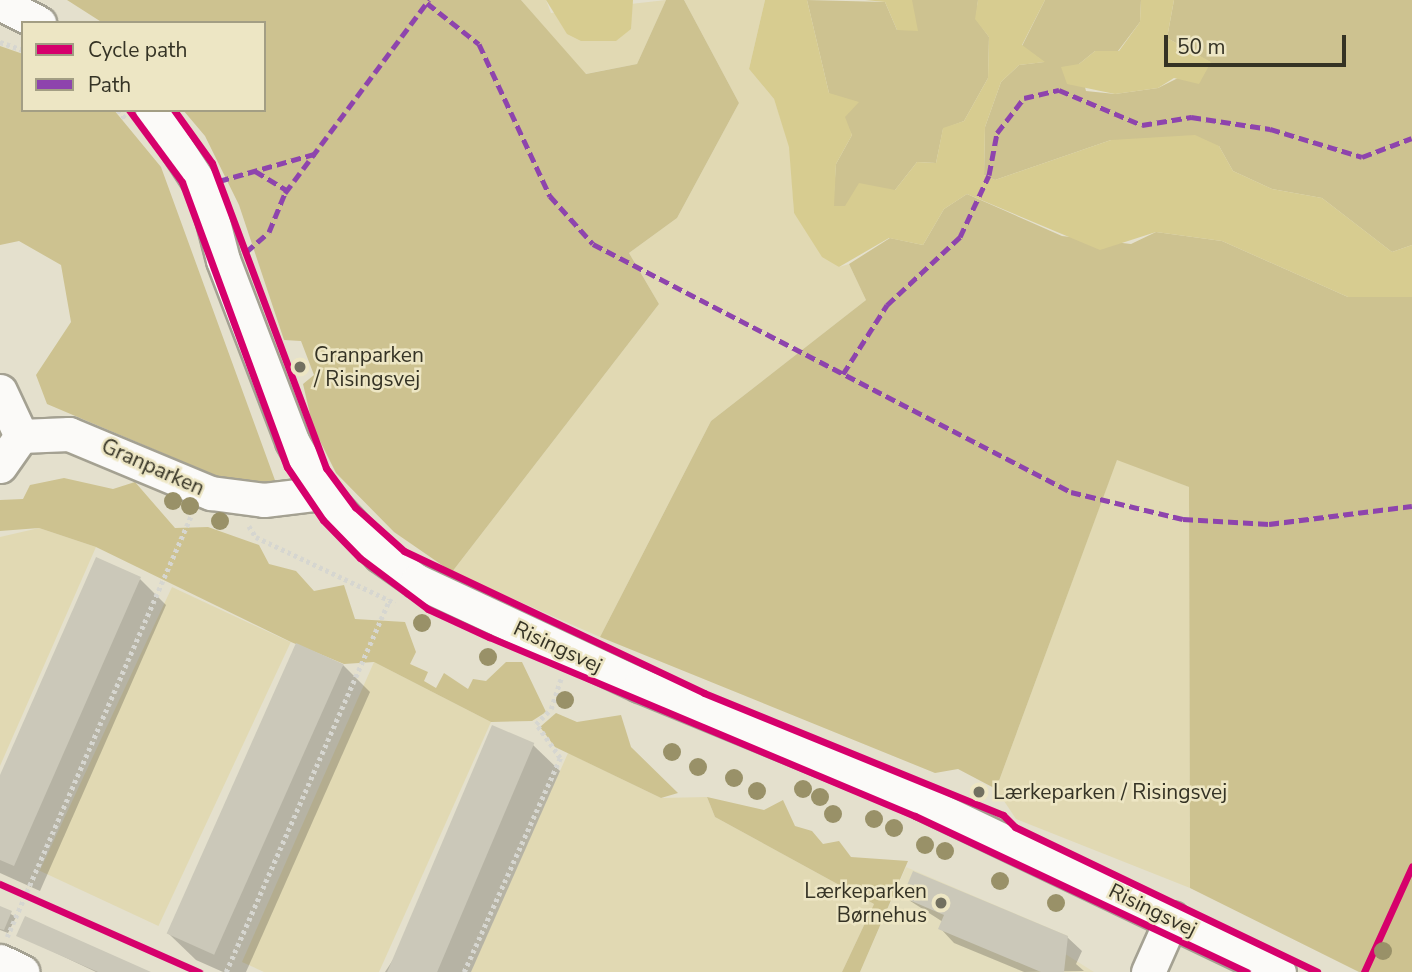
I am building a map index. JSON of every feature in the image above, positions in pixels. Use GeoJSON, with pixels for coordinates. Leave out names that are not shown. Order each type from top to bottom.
{"type":"FeatureCollection","features":[{"type":"Feature","properties":{"kind":"street"},"geometry":{"type":"LineString","coordinates":[[0,3],[35,21]]}},
{"type":"Feature","properties":{"kind":"street","name":"Risingsvej"},"geometry":{"type":"LineString","coordinates":[[144,114],[205,191],[223,260],[292,441],[322,493],[380,555],[417,581],[1172,918],[1279,972]]}},
{"type":"Feature","properties":{"kind":"street"},"geometry":{"type":"LineString","coordinates":[[0,391],[21,436],[0,466]]}},
{"type":"Feature","properties":{"kind":"street","name":"Granparken"},"geometry":{"type":"LineString","coordinates":[[21,436],[69,433],[97,441],[211,493],[264,500],[322,493]]}},
{"type":"Feature","properties":{"kind":"street"},"geometry":{"type":"LineString","coordinates":[[1148,972],[1172,918]]}},
{"type":"Feature","properties":{"kind":"street"},"geometry":{"type":"LineString","coordinates":[[4,948],[23,972]]}},
{"type":"Feature","properties":{"kind":"path"},"geometry":{"type":"LineString","coordinates":[[0,35],[21,43]]}},
{"type":"Feature","properties":{"kind":"path"},"geometry":{"type":"LineString","coordinates":[[0,42],[21,49]]}},
{"type":"Feature","properties":{"kind":"path"},"geometry":{"type":"LineString","coordinates":[[4,948],[196,505]]}},
{"type":"Feature","properties":{"kind":"path"},"geometry":{"type":"LineString","coordinates":[[226,972],[392,601]]}},
{"type":"Feature","properties":{"kind":"path"},"geometry":{"type":"LineString","coordinates":[[464,972],[560,758],[537,724],[551,709],[561,678]]}},
{"type":"Feature","properties":{"kind":"shaded area"},"geometry":{"type":"Polygon","coordinates":[[[67,0],[521,0],[586,74],[637,64],[666,0],[684,0],[739,103],[677,218],[629,253],[659,304],[452,572],[394,532],[336,473],[313,427],[303,384],[314,375],[301,341],[284,340],[239,205],[205,136],[185,112],[266,112],[266,21],[100,21],[67,0]]]}},
{"type":"Feature","properties":{"kind":"shaded area"},"geometry":{"type":"Polygon","coordinates":[[[521,0],[546,0],[551,13],[666,0],[637,64],[585,74],[521,0]]]}},
{"type":"Feature","properties":{"kind":"shaded area"},"geometry":{"type":"Polygon","coordinates":[[[546,0],[633,0],[631,29],[616,41],[581,41],[567,34],[546,0]]]}},
{"type":"Feature","properties":{"kind":"shaded area"},"geometry":{"type":"Polygon","coordinates":[[[684,0],[765,0],[749,69],[774,99],[790,147],[794,213],[839,267],[849,264],[866,300],[711,421],[600,637],[452,572],[659,304],[629,253],[677,218],[739,103],[684,0]]]}},
{"type":"Feature","properties":{"kind":"shaded area"},"geometry":{"type":"Polygon","coordinates":[[[765,0],[807,0],[829,93],[859,102],[845,117],[852,135],[836,164],[834,206],[845,206],[859,183],[895,190],[917,162],[936,163],[943,128],[964,121],[988,78],[989,37],[975,19],[978,0],[1045,0],[1022,45],[1045,62],[1019,65],[1001,82],[985,127],[984,175],[995,180],[1111,140],[1195,135],[1219,146],[1233,171],[1272,189],[1322,198],[1392,252],[1412,245],[1412,297],[1348,297],[1222,241],[1156,232],[1100,250],[967,194],[944,209],[923,245],[889,238],[839,267],[822,257],[794,213],[789,147],[774,99],[749,69],[765,0]]]}},
{"type":"Feature","properties":{"kind":"shaded area"},"geometry":{"type":"Polygon","coordinates":[[[807,0],[885,2],[897,30],[912,0],[978,0],[976,19],[989,37],[988,78],[964,121],[943,129],[936,163],[917,162],[895,190],[845,207],[833,206],[836,164],[852,135],[829,93],[807,0]]]}},
{"type":"Feature","properties":{"kind":"shaded area"},"geometry":{"type":"Polygon","coordinates":[[[865,0],[912,0],[918,31],[897,30],[885,2],[865,0]]]}},
{"type":"Feature","properties":{"kind":"shaded area"},"geometry":{"type":"Polygon","coordinates":[[[1045,0],[1141,0],[1140,22],[1118,51],[1095,51],[1079,64],[1086,91],[1115,94],[1158,88],[1210,62],[1167,38],[1174,0],[1412,0],[1412,245],[1392,252],[1322,198],[1272,189],[1233,171],[1219,146],[1111,140],[995,180],[984,175],[985,127],[1001,82],[1019,65],[1044,62],[1022,46],[1045,0]]]}},
{"type":"Feature","properties":{"kind":"shaded area"},"geometry":{"type":"Polygon","coordinates":[[[1141,0],[1174,0],[1167,38],[1211,62],[1199,84],[1174,78],[1158,88],[1115,94],[1067,84],[1061,67],[1079,64],[1095,51],[1119,51],[1140,22],[1141,0]]]}},
{"type":"Feature","properties":{"kind":"shaded area"},"geometry":{"type":"Polygon","coordinates":[[[0,46],[21,53],[21,112],[116,112],[161,167],[276,483],[219,477],[47,404],[36,375],[71,322],[61,265],[19,241],[0,245],[0,46]]]}},
{"type":"Feature","properties":{"kind":"shaded area"},"geometry":{"type":"Polygon","coordinates":[[[967,194],[1062,236],[1131,244],[1156,232],[1222,241],[1348,297],[1412,297],[1412,972],[1359,972],[1190,888],[1189,487],[1117,460],[996,789],[958,769],[935,773],[600,637],[711,421],[866,300],[849,264],[890,238],[923,245],[944,209],[967,194]]]}},
{"type":"Feature","properties":{"kind":"shaded area"},"geometry":{"type":"Polygon","coordinates":[[[1117,459],[1189,487],[1190,888],[1016,819],[996,789],[1117,459]]]}},
{"type":"Feature","properties":{"kind":"shaded area"},"geometry":{"type":"Polygon","coordinates":[[[64,478],[113,489],[135,482],[175,528],[208,527],[259,545],[269,564],[296,571],[314,591],[344,585],[355,619],[405,622],[416,652],[410,664],[428,672],[424,681],[436,688],[444,673],[468,689],[473,679],[486,681],[506,662],[522,662],[546,712],[532,721],[491,722],[374,662],[344,664],[291,642],[96,547],[39,528],[0,531],[0,500],[23,499],[30,485],[64,478]]]}},
{"type":"Feature","properties":{"kind":"shaded area"},"geometry":{"type":"Polygon","coordinates":[[[39,528],[96,547],[0,766],[0,537],[39,528]]]}},
{"type":"Feature","properties":{"kind":"shaded area"},"geometry":{"type":"Polygon","coordinates":[[[172,587],[291,642],[158,926],[40,871],[172,587]]]}},
{"type":"Feature","properties":{"kind":"shaded area"},"geometry":{"type":"Polygon","coordinates":[[[374,662],[491,722],[379,972],[264,972],[242,962],[374,662]]]}},
{"type":"Feature","properties":{"kind":"shaded area"},"geometry":{"type":"Polygon","coordinates":[[[556,713],[577,722],[621,715],[631,747],[678,793],[661,798],[555,747],[540,727],[556,713]]]}},
{"type":"Feature","properties":{"kind":"shaded area"},"geometry":{"type":"Polygon","coordinates":[[[568,753],[661,798],[707,797],[715,817],[874,904],[842,972],[471,972],[568,753]]]}},
{"type":"Feature","properties":{"kind":"shaded area"},"geometry":{"type":"Polygon","coordinates":[[[707,797],[764,810],[783,800],[795,826],[812,831],[823,844],[839,841],[851,857],[908,861],[860,972],[842,972],[874,904],[715,817],[707,797]]]}},
{"type":"Feature","properties":{"kind":"shaded area","name":"Lærkeparken Børnehus"},"geometry":{"type":"Polygon","coordinates":[[[906,867],[1068,936],[1062,952],[1094,972],[860,972],[906,867]]]}},
{"type":"Feature","properties":{"kind":"building"},"geometry":{"type":"Polygon","coordinates":[[[96,557],[141,577],[14,866],[0,860],[0,775],[96,557]]]}},
{"type":"Feature","properties":{"kind":"building"},"geometry":{"type":"Polygon","coordinates":[[[296,643],[344,664],[214,955],[167,934],[296,643]]]}},
{"type":"Feature","properties":{"kind":"building"},"geometry":{"type":"Polygon","coordinates":[[[492,725],[534,743],[437,972],[387,972],[492,725]]]}},
{"type":"Feature","properties":{"kind":"building"},"geometry":{"type":"Polygon","coordinates":[[[913,871],[1068,936],[1064,972],[1041,972],[938,929],[944,915],[902,897],[913,871]]]}},
{"type":"Feature","properties":{"kind":"building"},"geometry":{"type":"Polygon","coordinates":[[[0,906],[12,911],[4,930],[0,929],[0,906]]]}},
{"type":"Feature","properties":{"kind":"building"},"geometry":{"type":"Polygon","coordinates":[[[25,916],[151,972],[98,972],[16,936],[25,916]]]}},
{"type":"Feature","properties":{"kind":"marked path"},"geometry":{"type":"LineString","coordinates":[[246,252],[269,232],[285,193],[429,0]]}},
{"type":"Feature","properties":{"kind":"marked path"},"geometry":{"type":"LineString","coordinates":[[427,3],[479,44],[550,196],[593,244],[1071,492],[1183,519],[1269,524],[1412,506]]}},
{"type":"Feature","properties":{"kind":"marked path"},"geometry":{"type":"LineString","coordinates":[[843,374],[887,305],[960,237],[989,175],[997,133],[1024,98],[1059,90],[1142,125],[1191,117],[1270,129],[1362,157],[1412,138]]}},
{"type":"Feature","properties":{"kind":"marked path"},"geometry":{"type":"LineString","coordinates":[[219,181],[318,153]]}},
{"type":"Feature","properties":{"kind":"marked path"},"geometry":{"type":"LineString","coordinates":[[255,171],[287,190]]}},
{"type":"Feature","properties":{"kind":"cycle path"},"geometry":{"type":"LineString","coordinates":[[130,112],[182,182],[287,467],[323,520],[360,558],[428,609],[915,816],[1247,972]]}},
{"type":"Feature","properties":{"kind":"cycle path"},"geometry":{"type":"LineString","coordinates":[[175,112],[212,163],[326,468],[355,507],[404,551],[704,693],[1003,815],[1015,827],[1317,972]]}},
{"type":"Feature","properties":{"kind":"cycle path"},"geometry":{"type":"LineString","coordinates":[[1364,972],[1412,866]]}},
{"type":"Feature","properties":{"kind":"cycle path"},"geometry":{"type":"LineString","coordinates":[[0,884],[199,972]]}},
{"type":"Feature","properties":{"kind":"place","name":"Granparken / Risingsvej"},"geometry":{"type":"Point","coordinates":[300,367]}},
{"type":"Feature","properties":{"kind":"place","name":"Lærkeparken / Risingsvej"},"geometry":{"type":"Point","coordinates":[979,792]}},
{"type":"Feature","properties":{"kind":"place","name":"Lærkeparken Børnehus"},"geometry":{"type":"Point","coordinates":[941,903]}}]}
